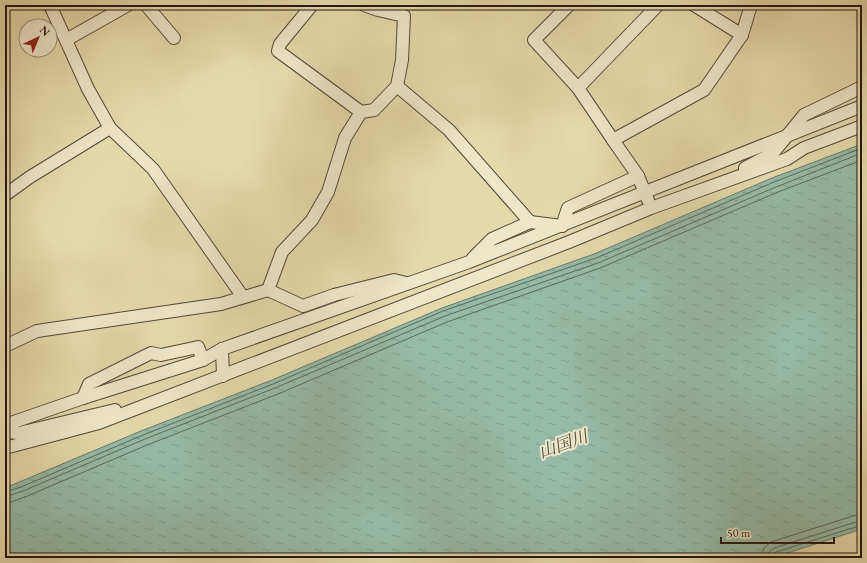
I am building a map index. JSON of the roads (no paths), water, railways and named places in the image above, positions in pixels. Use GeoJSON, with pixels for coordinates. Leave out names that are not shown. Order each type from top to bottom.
{"type":"FeatureCollection","features":[{"type":"Feature","properties":{"kind":"street"},"geometry":{"type":"LineString","coordinates":[[50,5],[88,89],[110,128],[153,169],[243,297]]}},
{"type":"Feature","properties":{"kind":"street"},"geometry":{"type":"LineString","coordinates":[[66,40],[128,5]]}},
{"type":"Feature","properties":{"kind":"street"},"geometry":{"type":"LineString","coordinates":[[146,5],[174,38]]}},
{"type":"Feature","properties":{"kind":"street"},"geometry":{"type":"LineString","coordinates":[[312,5],[280,44],[278,51],[341,95],[361,112],[374,110],[397,86],[402,60],[406,10],[378,10],[364,5]]}},
{"type":"Feature","properties":{"kind":"street"},"geometry":{"type":"LineString","coordinates":[[569,5],[534,40],[578,88],[638,176],[651,208]]}},
{"type":"Feature","properties":{"kind":"street"},"geometry":{"type":"LineString","coordinates":[[578,88],[658,5]]}},
{"type":"Feature","properties":{"kind":"street"},"geometry":{"type":"LineString","coordinates":[[694,5],[742,36]]}},
{"type":"Feature","properties":{"kind":"street"},"geometry":{"type":"LineString","coordinates":[[613,140],[704,90],[742,36],[751,5]]}},
{"type":"Feature","properties":{"kind":"street"},"geometry":{"type":"LineString","coordinates":[[397,86],[449,130],[530,222]]}},
{"type":"Feature","properties":{"kind":"street"},"geometry":{"type":"LineString","coordinates":[[701,191],[773,153],[804,115],[862,87]]}},
{"type":"Feature","properties":{"kind":"street"},"geometry":{"type":"LineString","coordinates":[[5,425],[203,360],[222,349],[469,262],[862,106]]}},
{"type":"Feature","properties":{"kind":"street"},"geometry":{"type":"LineString","coordinates":[[268,290],[282,252],[312,220],[328,192],[345,138],[361,112]]}},
{"type":"Feature","properties":{"kind":"street"},"geometry":{"type":"LineString","coordinates":[[5,448],[99,423],[142,407],[569,242],[651,208],[787,159],[804,148],[862,126]]}},
{"type":"Feature","properties":{"kind":"street"},"geometry":{"type":"LineString","coordinates":[[5,195],[30,177],[110,128]]}},
{"type":"Feature","properties":{"kind":"street"},"geometry":{"type":"LineString","coordinates":[[569,242],[562,226],[568,208],[638,176]]}},
{"type":"Feature","properties":{"kind":"street"},"geometry":{"type":"LineString","coordinates":[[469,262],[492,239],[530,222],[562,226]]}},
{"type":"Feature","properties":{"kind":"street"},"geometry":{"type":"LineString","coordinates":[[5,346],[37,331],[221,304],[268,290],[303,306],[334,295],[394,280],[409,284]]}},
{"type":"Feature","properties":{"kind":"street"},"geometry":{"type":"LineString","coordinates":[[303,306],[307,318]]}},
{"type":"Feature","properties":{"kind":"street"},"geometry":{"type":"LineString","coordinates":[[84,398],[89,384],[151,354],[161,355],[198,348],[203,360]]}},
{"type":"Feature","properties":{"kind":"street"},"geometry":{"type":"LineString","coordinates":[[222,349],[223,376]]}},
{"type":"Feature","properties":{"kind":"street"},"geometry":{"type":"LineString","coordinates":[[5,432],[19,433],[109,411],[142,407]]}},
{"type":"Feature","properties":{"kind":"water","name":"山国川"},"geometry":{"type":"Polygon","coordinates":[[[862,144],[862,529],[772,558],[5,558],[5,488],[141,431],[272,380],[442,308],[594,254],[772,178],[862,144]]]}}]}
